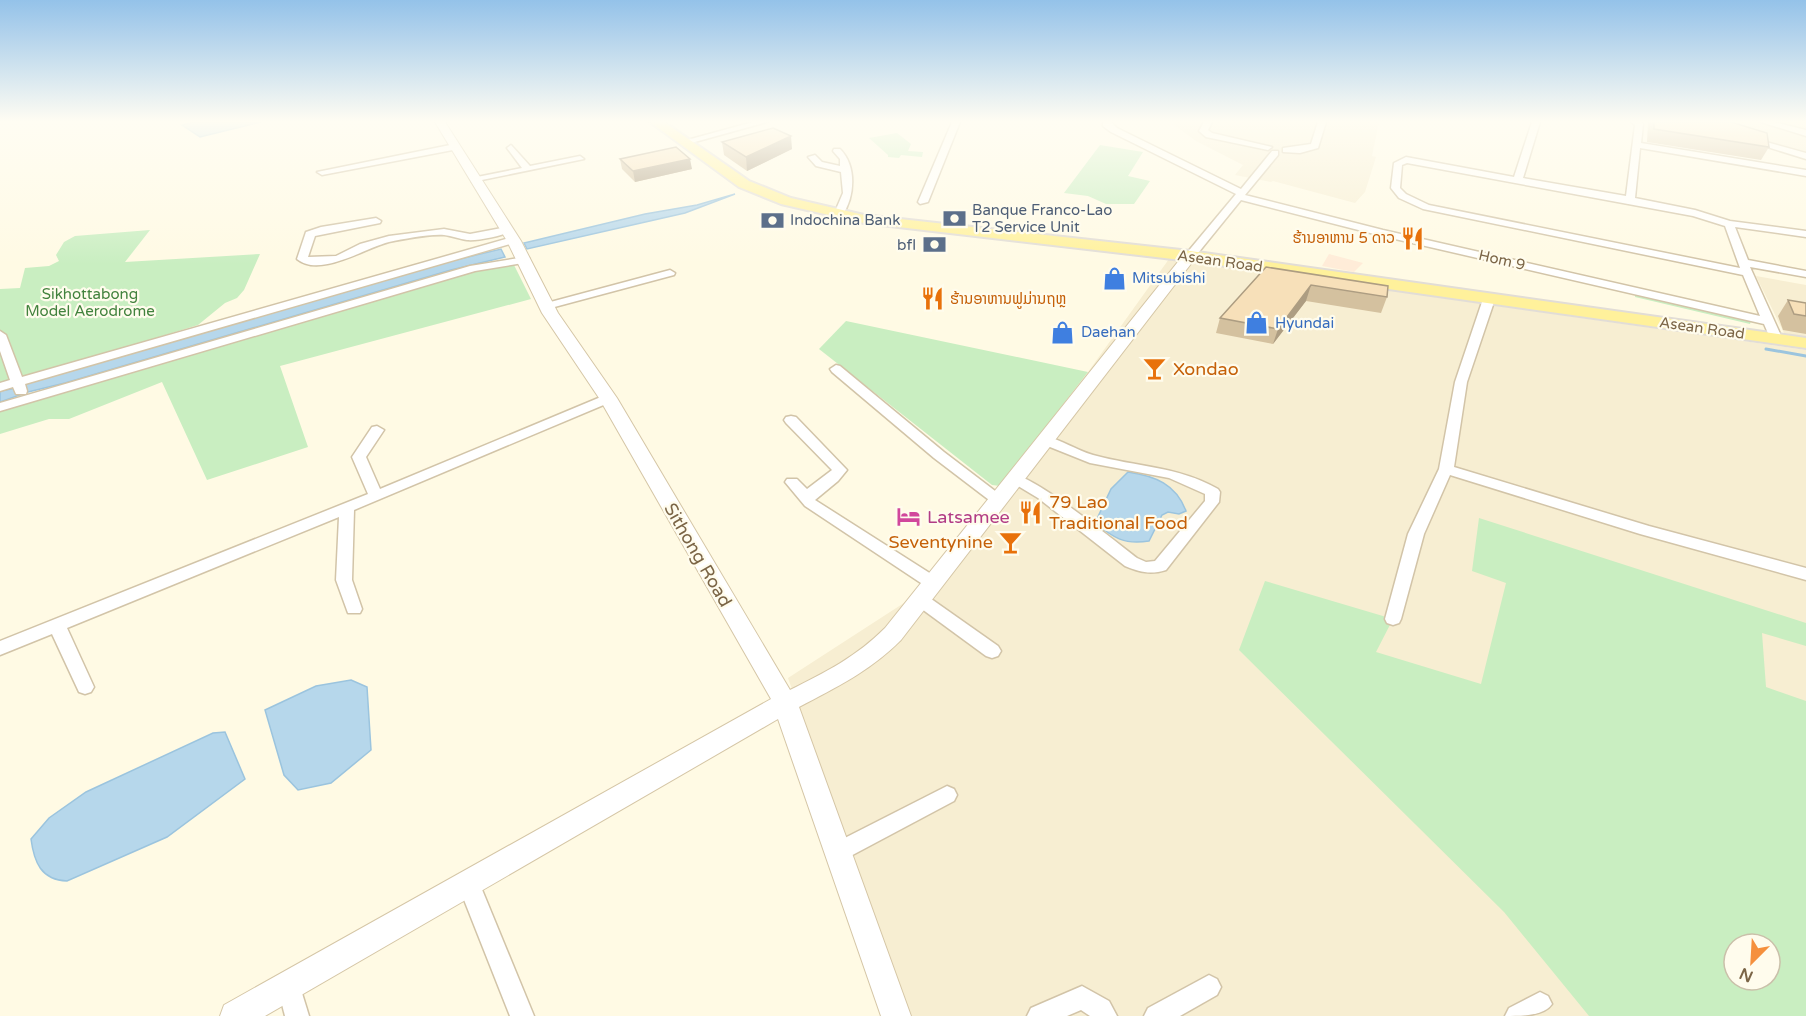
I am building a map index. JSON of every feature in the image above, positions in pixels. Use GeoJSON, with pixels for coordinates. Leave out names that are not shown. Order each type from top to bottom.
{"type":"FeatureCollection","features":[{"type":"Feature","properties":{"kind":"main road","name":"Sithong Road"},"geometry":{"type":"LineString","coordinates":[[469,169],[515,243],[547,306],[608,398],[785,703],[896,1016]]}},
{"type":"Feature","properties":{"kind":"main road","name":"Asean Road"},"geometry":{"type":"LineString","coordinates":[[723,169],[744,184],[786,201],[864,219],[1190,256],[1806,343]]}},
{"type":"Feature","properties":{"kind":"main road"},"geometry":{"type":"LineString","coordinates":[[235,1016],[785,703],[842,675],[872,655],[921,600],[1190,256]]}},
{"type":"Feature","properties":{"kind":"street"},"geometry":{"type":"LineString","coordinates":[[322,172],[336,169]]}},
{"type":"Feature","properties":{"kind":"street"},"geometry":{"type":"LineString","coordinates":[[475,180],[526,169]]}},
{"type":"Feature","properties":{"kind":"street"},"geometry":{"type":"LineString","coordinates":[[923,202],[936,169]]}},
{"type":"Feature","properties":{"kind":"street","name":"Hom 9"},"geometry":{"type":"LineString","coordinates":[[1191,169],[1239,194],[1382,233],[1768,321]]}},
{"type":"Feature","properties":{"kind":"street"},"geometry":{"type":"LineString","coordinates":[[1190,256],[1257,169]]}},
{"type":"Feature","properties":{"kind":"street"},"geometry":{"type":"LineString","coordinates":[[1396,169],[1393,181],[1396,191],[1405,198],[1426,207],[1746,268],[1806,274]]}},
{"type":"Feature","properties":{"kind":"street"},"geometry":{"type":"LineString","coordinates":[[1459,169],[1695,213],[1729,224],[1806,234]]}},
{"type":"Feature","properties":{"kind":"street"},"geometry":{"type":"LineString","coordinates":[[1518,180],[1521,169]]}},
{"type":"Feature","properties":{"kind":"street"},"geometry":{"type":"LineString","coordinates":[[1630,200],[1633,169]]}},
{"type":"Feature","properties":{"kind":"street"},"geometry":{"type":"LineString","coordinates":[[1784,169],[1806,173]]}},
{"type":"Feature","properties":{"kind":"street"},"geometry":{"type":"LineString","coordinates":[[839,214],[849,196],[844,170]]}},
{"type":"Feature","properties":{"kind":"street"},"geometry":{"type":"LineString","coordinates":[[376,221],[310,234],[302,259],[309,261],[336,259],[347,256],[364,246],[389,239],[444,232],[515,243]]}},
{"type":"Feature","properties":{"kind":"street"},"geometry":{"type":"LineString","coordinates":[[1729,224],[1776,338]]}},
{"type":"Feature","properties":{"kind":"street"},"geometry":{"type":"LineString","coordinates":[[0,387],[20,391],[411,286],[474,268],[515,243]]}},
{"type":"Feature","properties":{"kind":"street"},"geometry":{"type":"LineString","coordinates":[[0,407],[20,391],[515,243]]}},
{"type":"Feature","properties":{"kind":"street"},"geometry":{"type":"LineString","coordinates":[[547,306],[670,273]]}},
{"type":"Feature","properties":{"kind":"street"},"geometry":{"type":"LineString","coordinates":[[1393,619],[1416,534],[1446,469],[1461,382],[1489,299]]}},
{"type":"Feature","properties":{"kind":"street"},"geometry":{"type":"LineString","coordinates":[[0,335],[20,391]]}},
{"type":"Feature","properties":{"kind":"street"},"geometry":{"type":"LineString","coordinates":[[836,369],[939,455],[998,500]]}},
{"type":"Feature","properties":{"kind":"street"},"geometry":{"type":"LineString","coordinates":[[0,648],[347,508],[608,398]]}},
{"type":"Feature","properties":{"kind":"street"},"geometry":{"type":"LineString","coordinates":[[791,420],[840,470],[836,476],[807,498]]}},
{"type":"Feature","properties":{"kind":"street"},"geometry":{"type":"LineString","coordinates":[[376,496],[358,457],[377,430]]}},
{"type":"Feature","properties":{"kind":"street"},"geometry":{"type":"LineString","coordinates":[[1015,478],[1043,495],[1131,562],[1145,568],[1160,566],[1212,502],[1213,492],[1199,482],[1170,473],[1100,461],[1045,440]]}},
{"type":"Feature","properties":{"kind":"street"},"geometry":{"type":"LineString","coordinates":[[1446,469],[1645,530],[1806,574]]}},
{"type":"Feature","properties":{"kind":"street"},"geometry":{"type":"LineString","coordinates":[[792,482],[810,503],[933,583]]}},
{"type":"Feature","properties":{"kind":"street"},"geometry":{"type":"LineString","coordinates":[[347,508],[344,580],[354,609]]}},
{"type":"Feature","properties":{"kind":"street"},"geometry":{"type":"LineString","coordinates":[[921,600],[992,651]]}},
{"type":"Feature","properties":{"kind":"street"},"geometry":{"type":"LineString","coordinates":[[57,626],[86,687]]}},
{"type":"Feature","properties":{"kind":"street"},"geometry":{"type":"LineString","coordinates":[[838,852],[947,795]]}},
{"type":"Feature","properties":{"kind":"street"},"geometry":{"type":"LineString","coordinates":[[468,882],[522,1016]]}},
{"type":"Feature","properties":{"kind":"street"},"geometry":{"type":"LineString","coordinates":[[289,985],[297,1016]]}},
{"type":"Feature","properties":{"kind":"street"},"geometry":{"type":"LineString","coordinates":[[1156,1016],[1209,987]]}},
{"type":"Feature","properties":{"kind":"street"},"geometry":{"type":"LineString","coordinates":[[1039,1016],[1082,998],[1101,1009],[1105,1016]]}},
{"type":"Feature","properties":{"kind":"street"},"geometry":{"type":"LineString","coordinates":[[1517,1016],[1540,1004]]}},
{"type":"Feature","properties":{"kind":"shaded area"},"geometry":{"type":"Polygon","coordinates":[[[1239,169],[1372,169],[1365,192],[1355,203],[1273,181],[1235,175],[1239,169]]]}},
{"type":"Feature","properties":{"kind":"shaded area"},"geometry":{"type":"Polygon","coordinates":[[[1329,254],[1363,263],[1354,272],[1322,266],[1329,254]]]}},
{"type":"Feature","properties":{"kind":"shaded area"},"geometry":{"type":"Polygon","coordinates":[[[1169,259],[1806,350],[1806,1016],[909,1016],[788,678],[907,601],[1088,372],[1169,259]]]}},
{"type":"Feature","properties":{"kind":"shaded area"},"geometry":{"type":"Polygon","coordinates":[[[1756,276],[1806,285],[1806,337],[1784,333],[1756,276]]]}},
{"type":"Feature","properties":{"kind":"green space"},"geometry":{"type":"Polygon","coordinates":[[[1082,169],[1132,169],[1128,176],[1150,181],[1134,204],[1106,204],[1088,196],[1064,193],[1082,169]]]}},
{"type":"Feature","properties":{"kind":"green space","name":"Sikhottabong Model Aerodrome"},"geometry":{"type":"Polygon","coordinates":[[[150,230],[125,262],[260,254],[244,290],[237,298],[225,303],[198,325],[0,386],[0,289],[20,288],[25,268],[49,266],[59,261],[56,255],[64,242],[75,236],[150,230]]]}},
{"type":"Feature","properties":{"kind":"green space"},"geometry":{"type":"Polygon","coordinates":[[[513,263],[531,299],[280,366],[308,447],[207,480],[162,382],[69,419],[49,419],[0,434],[0,410],[474,272],[513,263]]]}},
{"type":"Feature","properties":{"kind":"green space"},"geometry":{"type":"Polygon","coordinates":[[[1635,291],[1751,321],[1750,324],[1635,297],[1635,291]]]}},
{"type":"Feature","properties":{"kind":"green space"},"geometry":{"type":"Polygon","coordinates":[[[846,321],[1088,372],[1000,486],[992,485],[819,349],[846,321]]]}},
{"type":"Feature","properties":{"kind":"green space"},"geometry":{"type":"Polygon","coordinates":[[[1479,518],[1806,623],[1806,646],[1762,633],[1766,687],[1806,701],[1806,1016],[1589,1016],[1504,912],[1239,650],[1265,581],[1393,619],[1376,652],[1481,684],[1506,583],[1472,571],[1479,518]]]}},
{"type":"Feature","properties":{"kind":"water"},"geometry":{"type":"Polygon","coordinates":[[[735,194],[685,213],[527,249],[524,243],[645,214],[697,205],[735,194]]]}},
{"type":"Feature","properties":{"kind":"water"},"geometry":{"type":"Polygon","coordinates":[[[501,249],[505,257],[451,270],[0,402],[0,391],[49,376],[443,263],[501,249]]]}},
{"type":"Feature","properties":{"kind":"water"},"geometry":{"type":"Polygon","coordinates":[[[1128,472],[1147,476],[1163,483],[1177,494],[1186,511],[1179,514],[1168,512],[1162,515],[1149,541],[1133,542],[1120,539],[1095,523],[1111,489],[1128,472]]]}},
{"type":"Feature","properties":{"kind":"water"},"geometry":{"type":"Polygon","coordinates":[[[351,680],[367,687],[371,750],[331,783],[298,790],[284,775],[265,710],[316,686],[351,680]]]}},
{"type":"Feature","properties":{"kind":"water"},"geometry":{"type":"Polygon","coordinates":[[[225,732],[245,779],[167,837],[67,881],[51,877],[40,868],[34,855],[31,839],[49,818],[86,792],[213,733],[225,732]]]}},
{"type":"Feature","properties":{"kind":"building"},"geometry":{"type":"Polygon","coordinates":[[[1266,267],[1388,286],[1387,297],[1311,285],[1278,329],[1220,318],[1266,267]]]}},
{"type":"Feature","properties":{"kind":"building"},"geometry":{"type":"Polygon","coordinates":[[[1788,300],[1806,303],[1806,316],[1794,314],[1788,300]]]}},
{"type":"Feature","properties":{"kind":"waterway"},"geometry":{"type":"LineString","coordinates":[[1766,349],[1806,356]]}},
{"type":"Feature","properties":{"kind":"place","name":"Banque Franco-Lao T2 Service Unit"},"geometry":{"type":"Point","coordinates":[954,219]}},
{"type":"Feature","properties":{"kind":"place","name":"Indochina Bank"},"geometry":{"type":"Point","coordinates":[772,220]}},
{"type":"Feature","properties":{"kind":"place","name":"ຮ້ານອາຫານ 5 ດາວ"},"geometry":{"type":"Point","coordinates":[1413,238]}},
{"type":"Feature","properties":{"kind":"place","name":"bfl"},"geometry":{"type":"Point","coordinates":[934,245]}},
{"type":"Feature","properties":{"kind":"place","name":"Mitsubishi"},"geometry":{"type":"Point","coordinates":[1114,278]}},
{"type":"Feature","properties":{"kind":"place","name":"ຮ້ານອາຫານຟູມ່ານຖຫຼ"},"geometry":{"type":"Point","coordinates":[932,299]}},
{"type":"Feature","properties":{"kind":"place","name":"Hyundai"},"geometry":{"type":"Point","coordinates":[1257,323]}},
{"type":"Feature","properties":{"kind":"place","name":"Daehan"},"geometry":{"type":"Point","coordinates":[1063,332]}},
{"type":"Feature","properties":{"kind":"place","name":"Xondao"},"geometry":{"type":"Point","coordinates":[1155,369]}},
{"type":"Feature","properties":{"kind":"place","name":"79 Lao Traditional Food"},"geometry":{"type":"Point","coordinates":[1031,512]}},
{"type":"Feature","properties":{"kind":"place","name":"Latsamee"},"geometry":{"type":"Point","coordinates":[909,517]}},
{"type":"Feature","properties":{"kind":"place","name":"Seventynine"},"geometry":{"type":"Point","coordinates":[1011,542]}}]}
